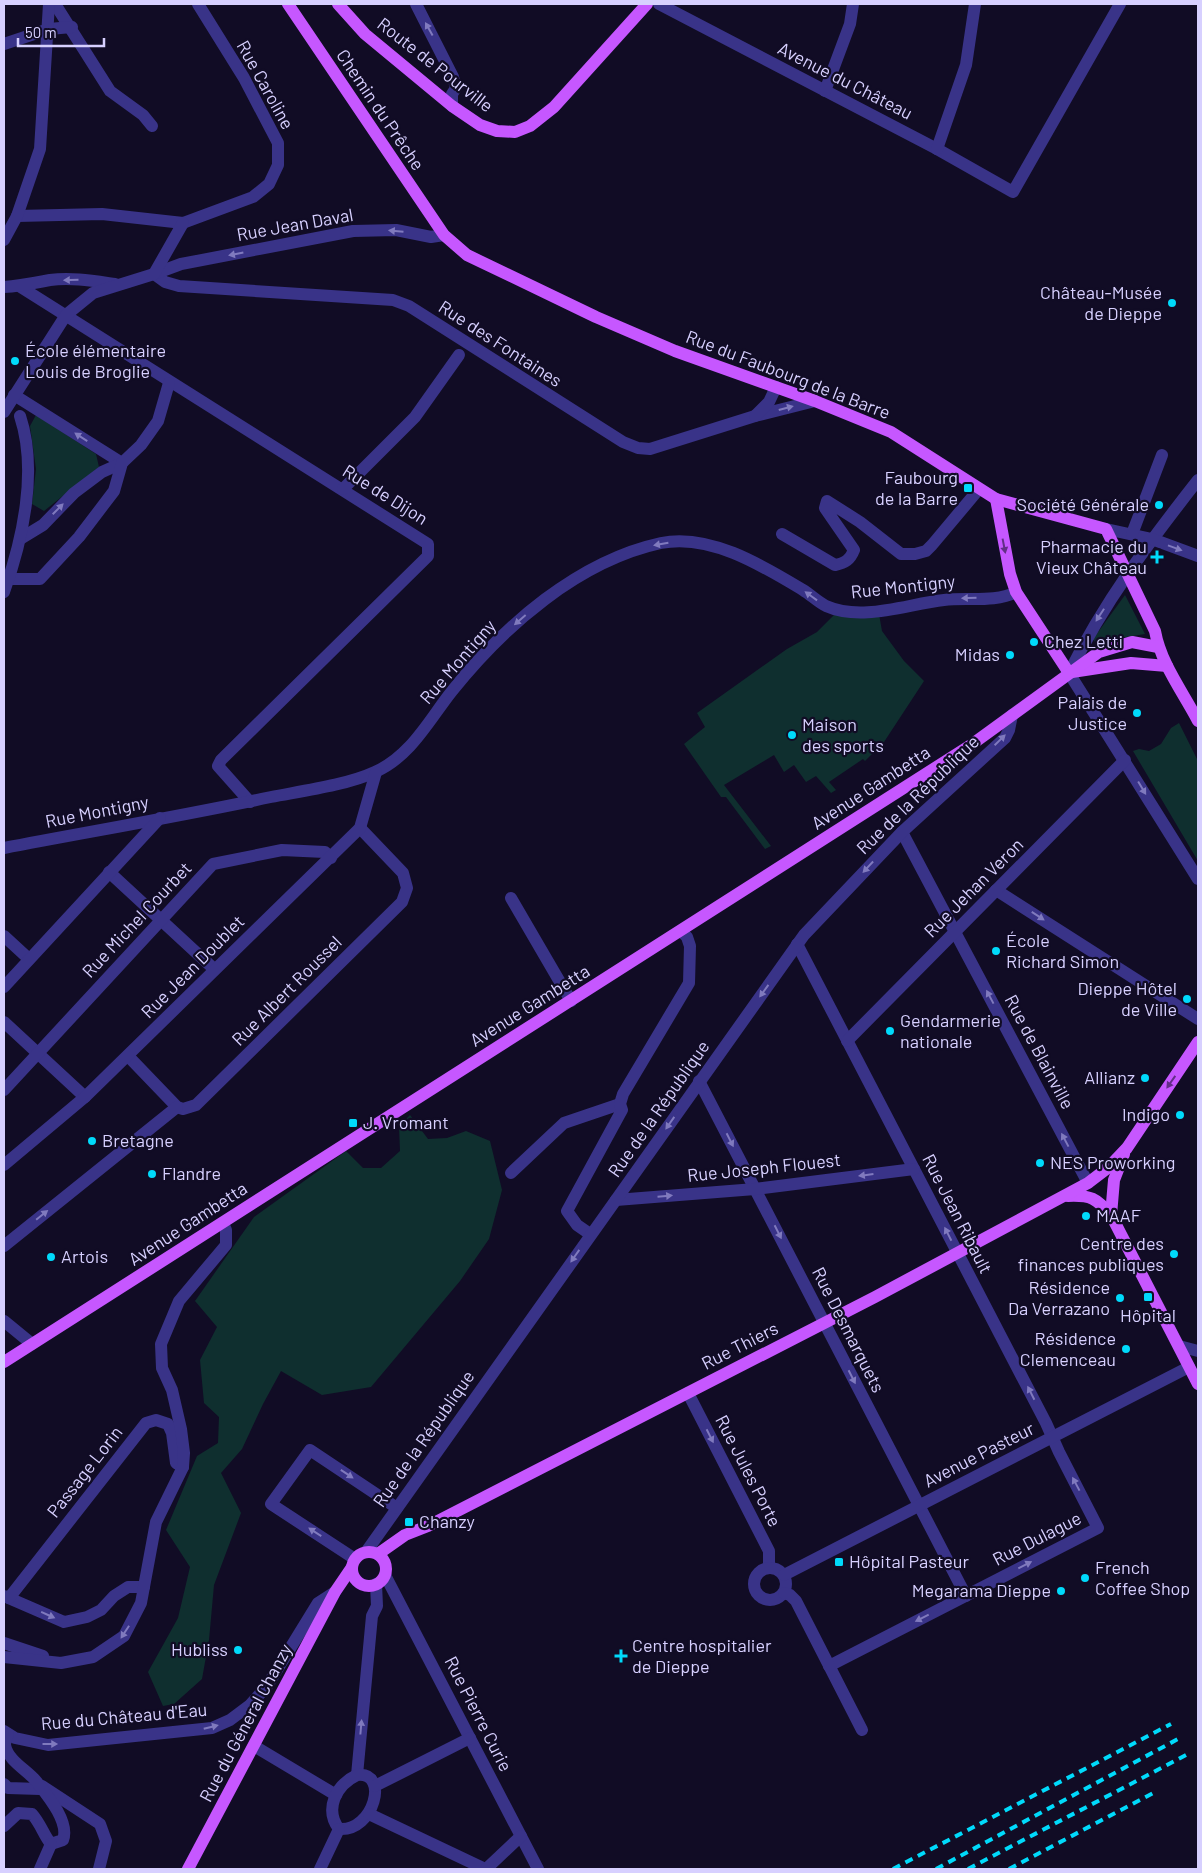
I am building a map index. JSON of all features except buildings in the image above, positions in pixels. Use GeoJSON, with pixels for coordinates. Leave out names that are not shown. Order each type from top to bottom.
{"type":"FeatureCollection","features":[{"type":"Feature","properties":{"kind":"main road","name":"Chemin du Prêche"},"geometry":{"type":"LineString","coordinates":[[288,4],[444,235]]}},
{"type":"Feature","properties":{"kind":"main road","name":"Route de Pourville"},"geometry":{"type":"LineString","coordinates":[[338,4],[365,34],[452,106],[480,125],[497,131],[515,132],[530,126],[554,107],[647,4]]}},
{"type":"Feature","properties":{"kind":"main road","name":"Rue du Faubourg de la Barre"},"geometry":{"type":"LineString","coordinates":[[444,235],[467,255],[528,286],[675,351],[816,400],[891,432],[996,499],[1106,530]]}},
{"type":"Feature","properties":{"kind":"main road"},"geometry":{"type":"LineString","coordinates":[[996,499],[1010,574],[1016,592],[1069,673],[1131,663],[1169,669]]}},
{"type":"Feature","properties":{"kind":"main road"},"geometry":{"type":"LineString","coordinates":[[1106,530],[1155,631],[1158,646],[1169,669],[1198,721]]}},
{"type":"Feature","properties":{"kind":"main road","name":"Avenue Gambetta"},"geometry":{"type":"LineString","coordinates":[[4,1362],[971,745],[1099,652],[1132,642],[1158,646]]}},
{"type":"Feature","properties":{"kind":"main road"},"geometry":{"type":"LineString","coordinates":[[1131,663],[1141,654],[1158,646]]}},
{"type":"Feature","properties":{"kind":"main road"},"geometry":{"type":"LineString","coordinates":[[1111,1215],[1114,1180],[1127,1148],[1198,1042]]}},
{"type":"Feature","properties":{"kind":"main road","name":"Rue Thiers"},"geometry":{"type":"LineString","coordinates":[[372,1553],[688,1393],[1068,1196],[1088,1184],[1127,1148]]}},
{"type":"Feature","properties":{"kind":"main road"},"geometry":{"type":"LineString","coordinates":[[1068,1196],[1085,1196],[1098,1200],[1111,1215],[1198,1384]]}},
{"type":"Feature","properties":{"kind":"main road","name":"Rue Thiers"},"geometry":{"type":"LineString","coordinates":[[386,1569],[395,1553],[428,1526]]}},
{"type":"Feature","properties":{"kind":"main road"},"geometry":{"type":"LineString","coordinates":[[335,1592],[361,1583],[376,1584],[386,1569],[372,1553],[354,1563],[354,1576],[361,1583]]}},
{"type":"Feature","properties":{"kind":"main road","name":"Rue du Géneral Chanzy"},"geometry":{"type":"LineString","coordinates":[[188,1869],[335,1592],[354,1563]]}},
{"type":"Feature","properties":{"kind":"street"},"geometry":{"type":"LineString","coordinates":[[4,240],[17,216],[40,149],[49,29],[49,4]]}},
{"type":"Feature","properties":{"kind":"street"},"geometry":{"type":"LineString","coordinates":[[55,4],[72,27],[110,92],[144,115],[152,126]]}},
{"type":"Feature","properties":{"kind":"street","name":"Rue Caroline"},"geometry":{"type":"LineString","coordinates":[[183,223],[253,197],[268,184],[278,166],[278,143],[266,117],[198,4]]}},
{"type":"Feature","properties":{"kind":"street"},"geometry":{"type":"LineString","coordinates":[[416,4],[453,77],[456,88],[452,94],[452,106]]}},
{"type":"Feature","properties":{"kind":"street","name":"Avenue du Château"},"geometry":{"type":"LineString","coordinates":[[659,4],[937,149],[1013,192],[1120,4]]}},
{"type":"Feature","properties":{"kind":"street"},"geometry":{"type":"LineString","coordinates":[[825,91],[850,24],[853,4]]}},
{"type":"Feature","properties":{"kind":"street"},"geometry":{"type":"LineString","coordinates":[[937,149],[966,65],[975,4]]}},
{"type":"Feature","properties":{"kind":"street"},"geometry":{"type":"LineString","coordinates":[[4,44],[49,29],[72,27]]}},
{"type":"Feature","properties":{"kind":"street"},"geometry":{"type":"LineString","coordinates":[[17,216],[102,214],[183,223],[154,274]]}},
{"type":"Feature","properties":{"kind":"street","name":"Rue Jean Daval"},"geometry":{"type":"LineString","coordinates":[[4,411],[66,315],[93,293],[181,264],[353,231],[396,230],[431,237],[444,235]]}},
{"type":"Feature","properties":{"kind":"street","name":"Rue des Fontaines"},"geometry":{"type":"LineString","coordinates":[[154,274],[165,282],[179,286],[393,300],[409,306],[589,422],[638,448],[650,449],[756,416],[816,400]]}},
{"type":"Feature","properties":{"kind":"street"},"geometry":{"type":"LineString","coordinates":[[4,287],[51,280],[86,279],[120,284]]}},
{"type":"Feature","properties":{"kind":"street","name":"Rue de Dijon"},"geometry":{"type":"LineString","coordinates":[[19,286],[169,382],[424,539],[430,550],[428,556],[221,760],[218,766],[222,772],[250,802]]}},
{"type":"Feature","properties":{"kind":"street"},"geometry":{"type":"LineString","coordinates":[[343,489],[415,417],[459,355]]}},
{"type":"Feature","properties":{"kind":"street"},"geometry":{"type":"LineString","coordinates":[[20,538],[43,525],[74,493],[102,472],[122,463],[141,445],[158,421],[169,382]]}},
{"type":"Feature","properties":{"kind":"street"},"geometry":{"type":"LineString","coordinates":[[756,416],[770,402],[776,387]]}},
{"type":"Feature","properties":{"kind":"street"},"geometry":{"type":"LineString","coordinates":[[14,394],[122,463]]}},
{"type":"Feature","properties":{"kind":"street"},"geometry":{"type":"LineString","coordinates":[[4,592],[20,538],[30,464],[20,416],[29,404]]}},
{"type":"Feature","properties":{"kind":"street"},"geometry":{"type":"LineString","coordinates":[[4,411],[20,416]]}},
{"type":"Feature","properties":{"kind":"street"},"geometry":{"type":"LineString","coordinates":[[1132,534],[1162,455]]}},
{"type":"Feature","properties":{"kind":"street"},"geometry":{"type":"LineString","coordinates":[[8,579],[40,579],[79,537],[114,491],[122,463]]}},
{"type":"Feature","properties":{"kind":"street"},"geometry":{"type":"LineString","coordinates":[[1198,480],[1127,574],[1090,630],[1069,673],[1125,760],[1198,880]]}},
{"type":"Feature","properties":{"kind":"street"},"geometry":{"type":"LineString","coordinates":[[782,534],[835,565],[844,563],[850,558],[854,550],[825,508],[827,501],[860,522],[901,554],[915,554],[926,551],[932,545],[979,489]]}},
{"type":"Feature","properties":{"kind":"street"},"geometry":{"type":"LineString","coordinates":[[1106,530],[1152,539],[1198,556]]}},
{"type":"Feature","properties":{"kind":"street","name":"Rue Montigny"},"geometry":{"type":"LineString","coordinates":[[4,848],[250,802],[335,784],[376,772],[400,755],[419,737],[451,693],[491,645],[535,606],[597,567],[634,551],[664,542],[698,543],[732,552],[751,560],[827,607],[854,612],[874,611],[945,599],[1006,597],[1016,592]]}},
{"type":"Feature","properties":{"kind":"street","name":"Rue de la République"},"geometry":{"type":"LineString","coordinates":[[372,1553],[397,1508],[797,944],[902,832],[979,759],[1005,738],[1012,715]]}},
{"type":"Feature","properties":{"kind":"street"},"geometry":{"type":"LineString","coordinates":[[971,745],[979,759]]}},
{"type":"Feature","properties":{"kind":"street","name":"Rue Jehan Veron"},"geometry":{"type":"LineString","coordinates":[[847,1041],[1125,760]]}},
{"type":"Feature","properties":{"kind":"street","name":"Rue Jean Doublet"},"geometry":{"type":"LineString","coordinates":[[4,1165],[85,1097],[214,968],[331,858],[360,828],[376,772]]}},
{"type":"Feature","properties":{"kind":"street"},"geometry":{"type":"LineString","coordinates":[[4,986],[160,818]]}},
{"type":"Feature","properties":{"kind":"street","name":"Rue Albert Roussel"},"geometry":{"type":"LineString","coordinates":[[177,1107],[183,1109],[196,1105],[402,902],[407,888],[403,873],[360,828]]}},
{"type":"Feature","properties":{"kind":"street","name":"Rue de Blainville"},"geometry":{"type":"LineString","coordinates":[[902,832],[1088,1184]]}},
{"type":"Feature","properties":{"kind":"street","name":"Rue Michel Courbet"},"geometry":{"type":"LineString","coordinates":[[4,1090],[160,919],[213,864],[282,850],[325,852],[331,858]]}},
{"type":"Feature","properties":{"kind":"street"},"geometry":{"type":"LineString","coordinates":[[109,872],[214,968]]}},
{"type":"Feature","properties":{"kind":"street"},"geometry":{"type":"LineString","coordinates":[[996,890],[1198,1019]]}},
{"type":"Feature","properties":{"kind":"street"},"geometry":{"type":"LineString","coordinates":[[511,898],[571,1001]]}},
{"type":"Feature","properties":{"kind":"street"},"geometry":{"type":"LineString","coordinates":[[590,1234],[577,1225],[567,1211],[622,1110],[620,1104],[623,1094],[689,984],[690,946],[687,937],[681,931]]}},
{"type":"Feature","properties":{"kind":"street"},"geometry":{"type":"LineString","coordinates":[[4,936],[29,959]]}},
{"type":"Feature","properties":{"kind":"street","name":"Rue Jean Ribault"},"geometry":{"type":"LineString","coordinates":[[797,944],[958,1253],[1098,1528]]}},
{"type":"Feature","properties":{"kind":"street"},"geometry":{"type":"LineString","coordinates":[[4,1022],[85,1097]]}},
{"type":"Feature","properties":{"kind":"street"},"geometry":{"type":"LineString","coordinates":[[4,1246],[177,1107],[128,1056]]}},
{"type":"Feature","properties":{"kind":"street","name":"Rue Desmarquets"},"geometry":{"type":"LineString","coordinates":[[699,1081],[966,1596]]}},
{"type":"Feature","properties":{"kind":"street"},"geometry":{"type":"LineString","coordinates":[[512,1173],[564,1123],[620,1104]]}},
{"type":"Feature","properties":{"kind":"street","name":"Rue Joseph Flouest"},"geometry":{"type":"LineString","coordinates":[[616,1200],[755,1189],[914,1169]]}},
{"type":"Feature","properties":{"kind":"street"},"geometry":{"type":"LineString","coordinates":[[4,1657],[61,1663],[93,1657],[124,1636],[141,1603],[156,1522],[182,1467],[184,1453],[181,1429],[172,1390],[162,1368],[160,1344],[179,1301],[226,1244],[226,1230],[223,1223]]}},
{"type":"Feature","properties":{"kind":"street"},"geometry":{"type":"LineString","coordinates":[[4,1321],[32,1344]]}},
{"type":"Feature","properties":{"kind":"street"},"geometry":{"type":"LineString","coordinates":[[1178,1346],[1198,1351]]}},
{"type":"Feature","properties":{"kind":"street","name":"Avenue Pasteur"},"geometry":{"type":"LineString","coordinates":[[784,1575],[1189,1366]]}},
{"type":"Feature","properties":{"kind":"street","name":"Rue Jules Porte"},"geometry":{"type":"LineString","coordinates":[[688,1393],[769,1551],[769,1567]]}},
{"type":"Feature","properties":{"kind":"street","name":"Passage Lorin"},"geometry":{"type":"LineString","coordinates":[[6,1597],[146,1422],[156,1420],[168,1424],[172,1433],[176,1463],[182,1467]]}},
{"type":"Feature","properties":{"kind":"street"},"geometry":{"type":"LineString","coordinates":[[354,1563],[271,1504],[310,1450],[397,1508]]}},
{"type":"Feature","properties":{"kind":"street","name":"Rue Dulague"},"geometry":{"type":"LineString","coordinates":[[829,1666],[1098,1528]]}},
{"type":"Feature","properties":{"kind":"street"},"geometry":{"type":"LineString","coordinates":[[784,1593],[786,1584],[784,1575],[777,1569],[769,1567],[761,1570],[755,1577],[754,1585],[757,1593],[763,1598],[771,1600],[784,1593],[790,1595],[796,1601],[862,1730]]}},
{"type":"Feature","properties":{"kind":"street","name":"Rue Pierre Curie"},"geometry":{"type":"LineString","coordinates":[[386,1569],[538,1869]]}},
{"type":"Feature","properties":{"kind":"street"},"geometry":{"type":"LineString","coordinates":[[357,1775],[372,1616],[377,1606],[376,1584]]}},
{"type":"Feature","properties":{"kind":"street"},"geometry":{"type":"LineString","coordinates":[[6,1597],[64,1622],[87,1617],[101,1610],[114,1596],[128,1587],[144,1587]]}},
{"type":"Feature","properties":{"kind":"street","name":"Rue du Château d'Eau"},"geometry":{"type":"LineString","coordinates":[[6,1732],[29,1742],[48,1745],[212,1728],[230,1720],[250,1705],[267,1686],[318,1603],[335,1592]]}},
{"type":"Feature","properties":{"kind":"street"},"geometry":{"type":"LineString","coordinates":[[4,1643],[61,1663]]}},
{"type":"Feature","properties":{"kind":"street"},"geometry":{"type":"LineString","coordinates":[[6,1732],[5,1745],[12,1757],[38,1785],[59,1814],[65,1826],[63,1840],[51,1844],[40,1869]]}},
{"type":"Feature","properties":{"kind":"street"},"geometry":{"type":"LineString","coordinates":[[375,1786],[470,1738]]}},
{"type":"Feature","properties":{"kind":"street"},"geometry":{"type":"LineString","coordinates":[[254,1746],[336,1795]]}},
{"type":"Feature","properties":{"kind":"street"},"geometry":{"type":"LineString","coordinates":[[357,1775],[364,1775],[370,1778],[375,1786],[374,1802],[370,1814],[349,1830],[339,1829],[332,1816],[332,1806],[336,1795],[350,1779],[357,1775]]}},
{"type":"Feature","properties":{"kind":"street"},"geometry":{"type":"LineString","coordinates":[[4,1784],[8,1788],[38,1785],[100,1824],[106,1842],[100,1869]]}},
{"type":"Feature","properties":{"kind":"street"},"geometry":{"type":"LineString","coordinates":[[4,1826],[18,1813],[32,1814],[41,1824],[51,1844]]}},
{"type":"Feature","properties":{"kind":"street"},"geometry":{"type":"LineString","coordinates":[[370,1814],[485,1869],[521,1836]]}},
{"type":"Feature","properties":{"kind":"street"},"geometry":{"type":"LineString","coordinates":[[320,1869],[339,1829]]}},
{"type":"Feature","properties":{"kind":"green space"},"geometry":{"type":"Polygon","coordinates":[[[36,415],[96,454],[99,467],[44,511],[32,504],[36,469],[30,426],[36,415]]]}},
{"type":"Feature","properties":{"kind":"green space"},"geometry":{"type":"Polygon","coordinates":[[[1125,595],[1145,634],[1095,642],[1093,639],[1125,595]]]}},
{"type":"Feature","properties":{"kind":"green space","name":"Maison des sports"},"geometry":{"type":"Polygon","coordinates":[[[835,614],[879,614],[882,631],[904,661],[924,681],[884,742],[865,761],[863,759],[829,782],[836,790],[831,793],[816,776],[806,782],[794,765],[784,772],[774,755],[724,785],[771,846],[765,849],[726,797],[721,797],[684,744],[705,727],[697,713],[787,649],[817,632],[835,614]]]}},
{"type":"Feature","properties":{"kind":"green space"},"geometry":{"type":"Polygon","coordinates":[[[1179,723],[1198,761],[1198,861],[1133,751],[1139,749],[1149,751],[1161,744],[1171,728],[1179,723]]]}},
{"type":"Feature","properties":{"kind":"green space"},"geometry":{"type":"Polygon","coordinates":[[[410,1115],[428,1139],[447,1138],[466,1131],[490,1141],[502,1190],[489,1239],[460,1281],[371,1387],[322,1395],[281,1371],[242,1449],[221,1473],[241,1513],[214,1585],[209,1640],[202,1679],[174,1704],[163,1706],[148,1672],[178,1618],[190,1567],[166,1530],[197,1456],[218,1443],[219,1417],[204,1403],[200,1360],[217,1327],[195,1301],[254,1217],[346,1151],[363,1168],[381,1168],[400,1151],[399,1126],[410,1115]]]}},
{"type":"Feature","properties":{"kind":"railway"},"geometry":{"type":"LineString","coordinates":[[893,1869],[1171,1724]]}},
{"type":"Feature","properties":{"kind":"railway"},"geometry":{"type":"LineString","coordinates":[[936,1869],[1178,1739]]}},
{"type":"Feature","properties":{"kind":"railway"},"geometry":{"type":"LineString","coordinates":[[968,1869],[1186,1755]]}},
{"type":"Feature","properties":{"kind":"railway"},"geometry":{"type":"LineString","coordinates":[[1009,1869],[1157,1791]]}},
{"type":"Feature","properties":{"kind":"place","name":"Château-Musée de Dieppe"},"geometry":{"type":"Point","coordinates":[1172,303]}},
{"type":"Feature","properties":{"kind":"place","name":"École élémentaire Louis de Broglie"},"geometry":{"type":"Point","coordinates":[15,361]}},
{"type":"Feature","properties":{"kind":"place","name":"Faubourg de la Barre"},"geometry":{"type":"Point","coordinates":[968,488]}},
{"type":"Feature","properties":{"kind":"place","name":"Société Générale"},"geometry":{"type":"Point","coordinates":[1159,505]}},
{"type":"Feature","properties":{"kind":"place","name":"Pharmacie du Vieux Château"},"geometry":{"type":"Point","coordinates":[1157,557]}},
{"type":"Feature","properties":{"kind":"place","name":"Chez Letti"},"geometry":{"type":"Point","coordinates":[1034,642]}},
{"type":"Feature","properties":{"kind":"place","name":"Midas"},"geometry":{"type":"Point","coordinates":[1010,655]}},
{"type":"Feature","properties":{"kind":"place","name":"Palais de Justice"},"geometry":{"type":"Point","coordinates":[1137,713]}},
{"type":"Feature","properties":{"kind":"place","name":"Maison des sports"},"geometry":{"type":"Point","coordinates":[792,735]}},
{"type":"Feature","properties":{"kind":"place","name":"École Richard Simon"},"geometry":{"type":"Point","coordinates":[996,951]}},
{"type":"Feature","properties":{"kind":"place","name":"Dieppe Hôtel de Ville"},"geometry":{"type":"Point","coordinates":[1187,999]}},
{"type":"Feature","properties":{"kind":"place","name":"Gendarmerie nationale"},"geometry":{"type":"Point","coordinates":[890,1031]}},
{"type":"Feature","properties":{"kind":"place","name":"Allianz"},"geometry":{"type":"Point","coordinates":[1145,1078]}},
{"type":"Feature","properties":{"kind":"place","name":"Indigo"},"geometry":{"type":"Point","coordinates":[1180,1115]}},
{"type":"Feature","properties":{"kind":"place","name":"J. Vromant"},"geometry":{"type":"Point","coordinates":[353,1123]}},
{"type":"Feature","properties":{"kind":"place","name":"Bretagne"},"geometry":{"type":"Point","coordinates":[92,1141]}},
{"type":"Feature","properties":{"kind":"place","name":"NES Proworking"},"geometry":{"type":"Point","coordinates":[1040,1163]}},
{"type":"Feature","properties":{"kind":"place","name":"Flandre"},"geometry":{"type":"Point","coordinates":[152,1174]}},
{"type":"Feature","properties":{"kind":"place","name":"MAAF"},"geometry":{"type":"Point","coordinates":[1086,1216]}},
{"type":"Feature","properties":{"kind":"place","name":"Centre des finances publiques"},"geometry":{"type":"Point","coordinates":[1174,1254]}},
{"type":"Feature","properties":{"kind":"place","name":"Artois"},"geometry":{"type":"Point","coordinates":[51,1257]}},
{"type":"Feature","properties":{"kind":"place","name":"Hôpital"},"geometry":{"type":"Point","coordinates":[1148,1297]}},
{"type":"Feature","properties":{"kind":"place","name":"Résidence Da Verrazano"},"geometry":{"type":"Point","coordinates":[1120,1298]}},
{"type":"Feature","properties":{"kind":"place","name":"Résidence Clemenceau"},"geometry":{"type":"Point","coordinates":[1126,1349]}},
{"type":"Feature","properties":{"kind":"place","name":"Chanzy"},"geometry":{"type":"Point","coordinates":[409,1522]}},
{"type":"Feature","properties":{"kind":"place","name":"Hôpital Pasteur"},"geometry":{"type":"Point","coordinates":[839,1562]}},
{"type":"Feature","properties":{"kind":"place","name":"French Coffee Shop"},"geometry":{"type":"Point","coordinates":[1085,1578]}},
{"type":"Feature","properties":{"kind":"place","name":"Megarama Dieppe"},"geometry":{"type":"Point","coordinates":[1061,1591]}},
{"type":"Feature","properties":{"kind":"place","name":"Hubliss"},"geometry":{"type":"Point","coordinates":[238,1650]}},
{"type":"Feature","properties":{"kind":"place","name":"Centre hospitalier de Dieppe"},"geometry":{"type":"Point","coordinates":[621,1656]}}]}
